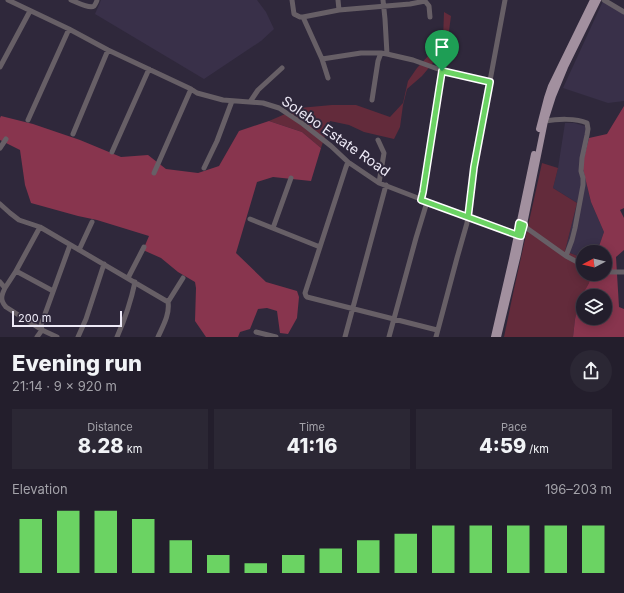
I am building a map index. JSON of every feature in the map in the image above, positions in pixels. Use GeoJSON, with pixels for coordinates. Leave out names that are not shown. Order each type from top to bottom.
{"type":"FeatureCollection","features":[{"type":"Feature","properties":{"kind":"main road"},"geometry":{"type":"LineString","coordinates":[[521,224],[545,120],[553,96],[594,1]]}},
{"type":"Feature","properties":{"kind":"main road"},"geometry":{"type":"LineString","coordinates":[[498,337],[541,118],[554,81],[594,1]]}},
{"type":"Feature","properties":{"kind":"main road"},"geometry":{"type":"LineString","coordinates":[[494,337],[512,259],[519,236]]}},
{"type":"Feature","properties":{"kind":"street","name":"Solebo Estate Road"},"geometry":{"type":"LineString","coordinates":[[8,0],[197,93],[223,100],[263,103],[279,108],[303,124],[331,146],[348,162],[379,183],[519,236]]}},
{"type":"Feature","properties":{"kind":"street"},"geometry":{"type":"LineString","coordinates":[[71,0],[89,7],[92,7],[97,0]]}},
{"type":"Feature","properties":{"kind":"street"},"geometry":{"type":"LineString","coordinates":[[292,0],[294,14],[300,17],[383,3],[410,4],[425,1],[429,6],[430,17]]}},
{"type":"Feature","properties":{"kind":"street"},"geometry":{"type":"LineString","coordinates":[[338,0],[339,10]]}},
{"type":"Feature","properties":{"kind":"street"},"geometry":{"type":"LineString","coordinates":[[436,337],[468,217],[474,167],[505,0]]}},
{"type":"Feature","properties":{"kind":"street"},"geometry":{"type":"LineString","coordinates":[[604,0],[624,12]]}},
{"type":"Feature","properties":{"kind":"street"},"geometry":{"type":"LineString","coordinates":[[372,100],[378,61],[384,53],[385,18],[383,3]]}},
{"type":"Feature","properties":{"kind":"street"},"geometry":{"type":"LineString","coordinates":[[0,67],[30,11]]}},
{"type":"Feature","properties":{"kind":"street"},"geometry":{"type":"LineString","coordinates":[[303,16],[322,59],[328,78]]}},
{"type":"Feature","properties":{"kind":"street"},"geometry":{"type":"LineString","coordinates":[[28,120],[69,29]]}},
{"type":"Feature","properties":{"kind":"street"},"geometry":{"type":"LineString","coordinates":[[73,134],[108,50]]}},
{"type":"Feature","properties":{"kind":"street"},"geometry":{"type":"LineString","coordinates":[[322,59],[361,54],[384,53],[413,60],[442,71],[490,82]]}},
{"type":"Feature","properties":{"kind":"street"},"geometry":{"type":"LineString","coordinates":[[250,102],[258,90],[282,68]]}},
{"type":"Feature","properties":{"kind":"street"},"geometry":{"type":"LineString","coordinates":[[112,152],[149,69]]}},
{"type":"Feature","properties":{"kind":"street"},"geometry":{"type":"LineString","coordinates":[[421,200],[442,71]]}},
{"type":"Feature","properties":{"kind":"street"},"geometry":{"type":"LineString","coordinates":[[154,173],[191,89]]}},
{"type":"Feature","properties":{"kind":"street"},"geometry":{"type":"LineString","coordinates":[[204,168],[217,141],[232,101]]}},
{"type":"Feature","properties":{"kind":"street"},"geometry":{"type":"LineString","coordinates":[[545,120],[583,121],[588,125],[582,158],[581,171],[584,181],[579,211],[572,240],[566,256]]}},
{"type":"Feature","properties":{"kind":"street"},"geometry":{"type":"LineString","coordinates":[[0,148],[6,139]]}},
{"type":"Feature","properties":{"kind":"street"},"geometry":{"type":"LineString","coordinates":[[378,140],[384,153],[379,183]]}},
{"type":"Feature","properties":{"kind":"street"},"geometry":{"type":"LineString","coordinates":[[348,162],[305,293],[306,296],[437,330]]}},
{"type":"Feature","properties":{"kind":"street"},"geometry":{"type":"LineString","coordinates":[[273,228],[291,178]]}},
{"type":"Feature","properties":{"kind":"street"},"geometry":{"type":"LineString","coordinates":[[345,337],[386,185]]}},
{"type":"Feature","properties":{"kind":"street"},"geometry":{"type":"LineString","coordinates":[[389,337],[427,202]]}},
{"type":"Feature","properties":{"kind":"street"},"geometry":{"type":"LineString","coordinates":[[0,204],[19,220],[40,228],[168,302]]}},
{"type":"Feature","properties":{"kind":"street"},"geometry":{"type":"LineString","coordinates":[[250,219],[320,247]]}},
{"type":"Feature","properties":{"kind":"street"},"geometry":{"type":"LineString","coordinates":[[79,250],[92,222]]}},
{"type":"Feature","properties":{"kind":"street"},"geometry":{"type":"LineString","coordinates":[[521,224],[566,256],[576,261]]}},
{"type":"Feature","properties":{"kind":"street"},"geometry":{"type":"LineString","coordinates":[[40,228],[1,295],[3,304],[6,307],[42,330],[57,337]]}},
{"type":"Feature","properties":{"kind":"street"},"geometry":{"type":"LineString","coordinates":[[37,337],[42,330],[41,325],[70,245]]}},
{"type":"Feature","properties":{"kind":"street"},"geometry":{"type":"LineString","coordinates":[[128,278],[144,247]]}},
{"type":"Feature","properties":{"kind":"street"},"geometry":{"type":"LineString","coordinates":[[78,337],[104,264]]}},
{"type":"Feature","properties":{"kind":"street"},"geometry":{"type":"LineString","coordinates":[[16,271],[53,291]]}},
{"type":"Feature","properties":{"kind":"street"},"geometry":{"type":"LineString","coordinates":[[612,272],[624,272]]}},
{"type":"Feature","properties":{"kind":"street"},"geometry":{"type":"LineString","coordinates":[[158,337],[169,307],[168,302],[183,278]]}},
{"type":"Feature","properties":{"kind":"street"},"geometry":{"type":"LineString","coordinates":[[0,282],[5,288]]}},
{"type":"Feature","properties":{"kind":"street"},"geometry":{"type":"LineString","coordinates":[[117,337],[131,300],[135,282]]}},
{"type":"Feature","properties":{"kind":"street"},"geometry":{"type":"LineString","coordinates":[[256,332],[276,337]]}},
{"type":"Feature","properties":{"kind":"shaded area"},"geometry":{"type":"Polygon","coordinates":[[[101,0],[257,0],[266,12],[274,29],[261,41],[204,79],[95,14],[101,0]]]}},
{"type":"Feature","properties":{"kind":"shaded area"},"geometry":{"type":"Polygon","coordinates":[[[603,1],[624,13],[624,101],[608,103],[563,88],[603,1]]]}},
{"type":"Feature","properties":{"kind":"shaded area"},"geometry":{"type":"Polygon","coordinates":[[[444,12],[451,16],[447,46],[422,76],[407,89],[400,127],[394,139],[364,132],[349,125],[330,121],[321,148],[302,132],[269,121],[299,108],[332,105],[356,105],[390,117],[403,103],[408,81],[417,68],[443,40],[444,12]]]}},
{"type":"Feature","properties":{"kind":"shaded area"},"geometry":{"type":"Polygon","coordinates":[[[624,106],[624,208],[620,210],[624,218],[624,250],[616,257],[619,307],[624,309],[624,337],[573,337],[576,315],[576,325],[612,325],[612,289],[586,289],[589,281],[612,281],[612,245],[599,245],[604,232],[591,202],[582,165],[589,138],[607,134],[624,106]]]}},
{"type":"Feature","properties":{"kind":"shaded area"},"geometry":{"type":"Polygon","coordinates":[[[1,116],[33,124],[80,140],[121,157],[148,155],[166,169],[198,173],[219,166],[239,131],[269,121],[302,132],[321,148],[311,181],[273,177],[257,182],[236,253],[266,282],[297,291],[299,297],[297,318],[288,334],[280,333],[277,311],[267,308],[258,309],[250,329],[240,332],[238,337],[206,337],[195,321],[195,282],[178,272],[161,258],[143,250],[149,236],[97,220],[31,203],[25,185],[20,150],[0,140],[1,116]]]}},
{"type":"Feature","properties":{"kind":"shaded area"},"geometry":{"type":"Polygon","coordinates":[[[565,123],[574,123],[585,126],[589,138],[582,165],[591,202],[604,232],[599,245],[576,245],[576,255],[565,251],[577,203],[553,188],[558,168],[565,123]]]}},
{"type":"Feature","properties":{"kind":"shaded area"},"geometry":{"type":"Polygon","coordinates":[[[542,163],[558,168],[553,188],[577,203],[565,251],[576,255],[576,281],[589,281],[586,289],[576,289],[576,315],[573,337],[504,337],[542,163]]]}},
{"type":"Feature","properties":{"kind":"route"},"geometry":{"type":"LineString","coordinates":[[442,71],[421,200],[517,235],[521,236],[524,225],[519,223],[517,235],[468,217],[474,167],[490,82],[442,71]]}}]}
